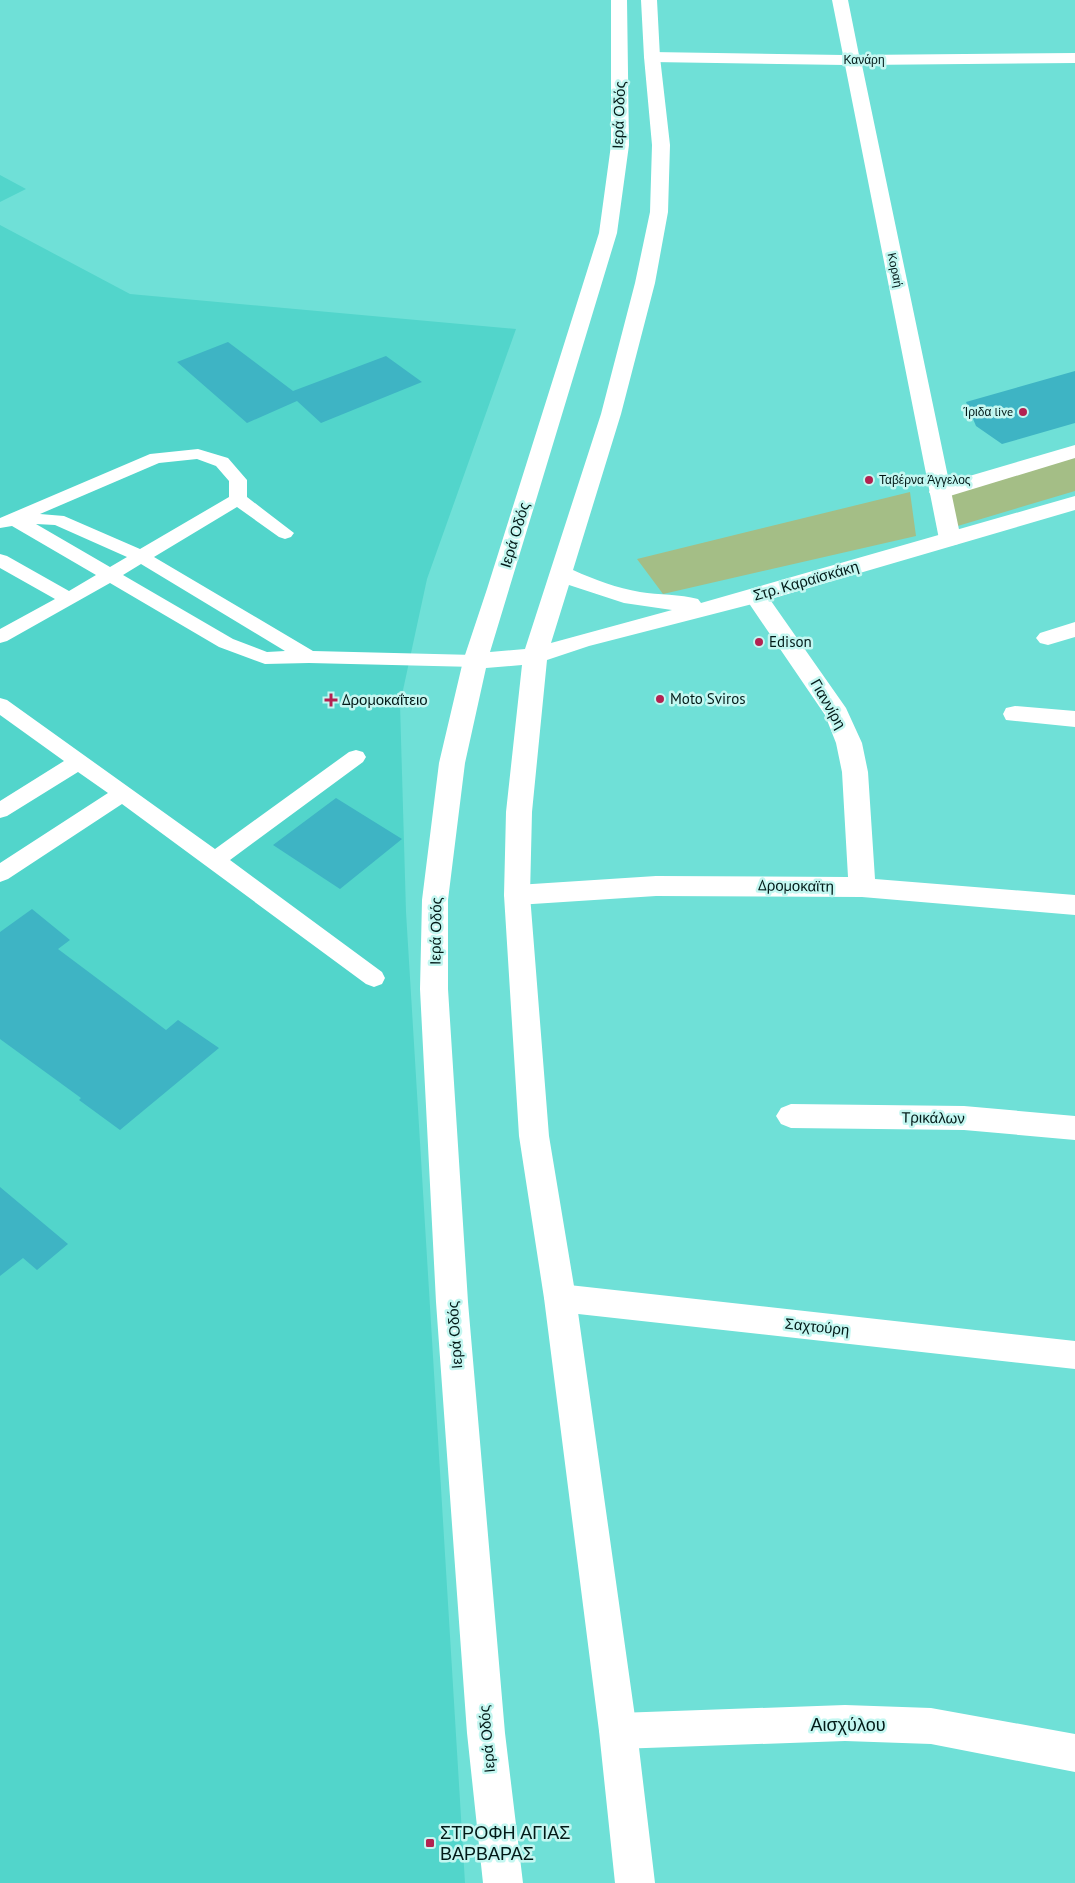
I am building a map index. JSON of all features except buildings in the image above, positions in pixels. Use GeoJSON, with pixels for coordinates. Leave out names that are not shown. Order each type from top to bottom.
{"type":"FeatureCollection","features":[{"type":"Feature","properties":{"kind":"main road","name":"Ιερά Οδός"},"geometry":{"type":"LineString","coordinates":[[503,1883],[486,1732],[452,1302],[434,989],[435,900],[452,763],[475,661],[499,590],[608,233],[620,145],[619,0]]}},
{"type":"Feature","properties":{"kind":"main road"},"geometry":{"type":"LineString","coordinates":[[635,1883],[618,1731],[560,1298],[534,1136],[517,895],[519,812],[535,656],[611,414],[645,283],[659,212],[660,145],[649,0]]}},
{"type":"Feature","properties":{"kind":"main road","name":"Κοραή"},"geometry":{"type":"LineString","coordinates":[[840,0],[950,540]]}},
{"type":"Feature","properties":{"kind":"main road","name":"Κανάρη"},"geometry":{"type":"LineString","coordinates":[[652,57],[852,60],[1075,58]]}},
{"type":"Feature","properties":{"kind":"main road"},"geometry":{"type":"LineString","coordinates":[[940,492],[1075,451]]}},
{"type":"Feature","properties":{"kind":"main road","name":"Στρ. Καραϊσκάκη"},"geometry":{"type":"LineString","coordinates":[[475,661],[535,656],[581,641],[756,596],[1075,503]]}},
{"type":"Feature","properties":{"kind":"main road"},"geometry":{"type":"LineString","coordinates":[[562,574],[595,589],[626,598],[658,603],[692,604],[725,602],[756,596]]}},
{"type":"Feature","properties":{"kind":"main road","name":"Γιαννίρη"},"geometry":{"type":"LineString","coordinates":[[756,596],[837,714],[849,743],[855,772],[862,887]]}},
{"type":"Feature","properties":{"kind":"main road"},"geometry":{"type":"LineString","coordinates":[[1048,638],[1075,629]]}},
{"type":"Feature","properties":{"kind":"main road"},"geometry":{"type":"LineString","coordinates":[[1015,714],[1075,719]]}},
{"type":"Feature","properties":{"kind":"main road","name":"Δρομοκαϊτη"},"geometry":{"type":"LineString","coordinates":[[517,895],[656,886],[862,887],[1075,906]]}},
{"type":"Feature","properties":{"kind":"main road","name":"Τρικάλων"},"geometry":{"type":"LineString","coordinates":[[791,1116],[964,1118],[1075,1128]]}},
{"type":"Feature","properties":{"kind":"main road","name":"Σαχτούρη"},"geometry":{"type":"LineString","coordinates":[[560,1298],[1075,1355]]}},
{"type":"Feature","properties":{"kind":"main road","name":"Αισχύλου"},"geometry":{"type":"LineString","coordinates":[[618,1731],[845,1723],[931,1726],[1075,1753]]}},
{"type":"Feature","properties":{"kind":"lane"},"geometry":{"type":"LineString","coordinates":[[6,521],[156,458],[198,454],[222,462],[238,480],[238,499]]}},
{"type":"Feature","properties":{"kind":"lane"},"geometry":{"type":"LineString","coordinates":[[238,499],[285,533]]}},
{"type":"Feature","properties":{"kind":"lane"},"geometry":{"type":"LineString","coordinates":[[0,636],[69,599],[238,499]]}},
{"type":"Feature","properties":{"kind":"lane"},"geometry":{"type":"LineString","coordinates":[[6,521],[58,520],[82,529],[140,556],[309,657]]}},
{"type":"Feature","properties":{"kind":"lane"},"geometry":{"type":"LineString","coordinates":[[6,521],[110,574],[226,642],[265,658],[309,657],[475,661]]}},
{"type":"Feature","properties":{"kind":"lane"},"geometry":{"type":"LineString","coordinates":[[0,560],[69,599]]}},
{"type":"Feature","properties":{"kind":"lane"},"geometry":{"type":"LineString","coordinates":[[0,706],[216,860],[374,978]]}},
{"type":"Feature","properties":{"kind":"lane"},"geometry":{"type":"LineString","coordinates":[[216,860],[356,757]]}},
{"type":"Feature","properties":{"kind":"lane"},"geometry":{"type":"LineString","coordinates":[[0,811],[78,762]]}},
{"type":"Feature","properties":{"kind":"lane"},"geometry":{"type":"LineString","coordinates":[[0,874],[123,793]]}},
{"type":"Feature","properties":{"kind":"shaded area"},"geometry":{"type":"Polygon","coordinates":[[[0,175],[26,189],[0,202],[0,175]]]}},
{"type":"Feature","properties":{"kind":"shaded area"},"geometry":{"type":"Polygon","coordinates":[[[0,225],[130,294],[516,329],[427,579],[400,704],[406,912],[465,1883],[0,1883],[0,225]]]}},
{"type":"Feature","properties":{"kind":"shaded area"},"geometry":{"type":"Polygon","coordinates":[[[1075,454],[1075,491],[951,528],[944,493],[1075,454]]]}},
{"type":"Feature","properties":{"kind":"shaded area"},"geometry":{"type":"Polygon","coordinates":[[[910,492],[916,536],[663,594],[637,559],[910,492]]]}},
{"type":"Feature","properties":{"kind":"place","name":"Ίριδα live"},"geometry":{"type":"Point","coordinates":[1023,412]}},
{"type":"Feature","properties":{"kind":"place","name":"Ταβέρνα Άγγελος"},"geometry":{"type":"Point","coordinates":[869,480]}},
{"type":"Feature","properties":{"kind":"place","name":"Edison"},"geometry":{"type":"Point","coordinates":[759,642]}},
{"type":"Feature","properties":{"kind":"place","name":"Moto Sviros"},"geometry":{"type":"Point","coordinates":[660,699]}},
{"type":"Feature","properties":{"kind":"place","name":"Δρομοκαΐτειο"},"geometry":{"type":"Point","coordinates":[331,700]}},
{"type":"Feature","properties":{"kind":"place","name":"ΣΤΡΟΦΗ ΑΓΙΑΣ ΒΑΡΒΑΡΑΣ"},"geometry":{"type":"Point","coordinates":[430,1843]}}]}
